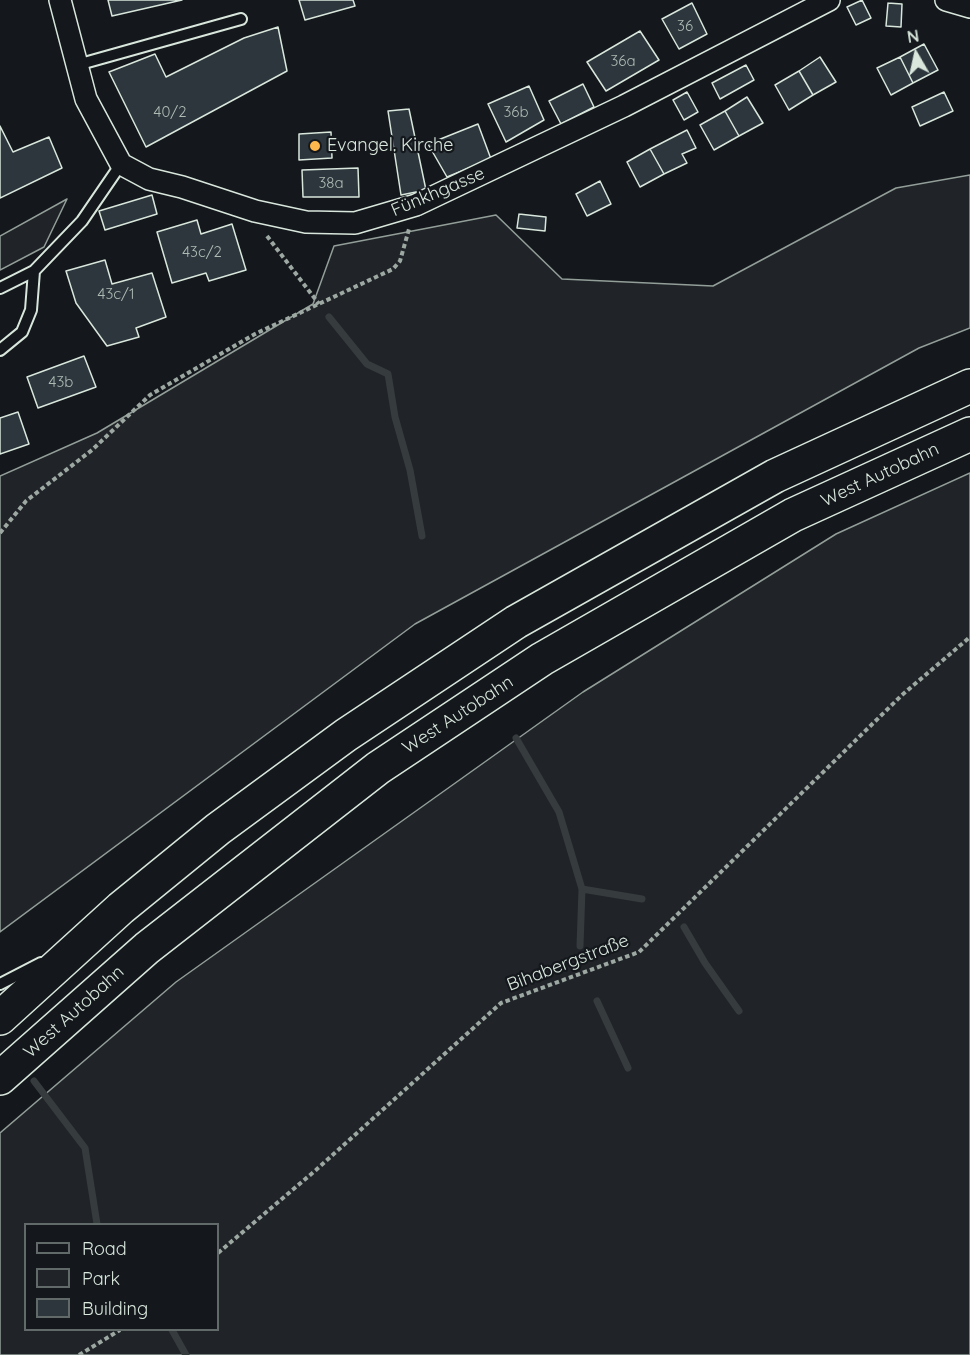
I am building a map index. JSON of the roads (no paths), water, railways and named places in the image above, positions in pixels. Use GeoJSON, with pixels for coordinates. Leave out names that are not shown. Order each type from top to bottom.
{"type":"FeatureCollection","features":[{"type":"Feature","properties":{"kind":"highway"},"geometry":{"type":"LineString","coordinates":[[0,1018],[121,908],[218,829],[346,735],[516,622],[775,476],[970,386]]}},
{"type":"Feature","properties":{"kind":"highway","name":"West Autobahn"},"geometry":{"type":"LineString","coordinates":[[0,1078],[147,948],[378,768],[543,659],[793,515],[970,434]]}},
{"type":"Feature","properties":{"kind":"street"},"geometry":{"type":"LineString","coordinates":[[60,0],[86,99],[121,164]]}},
{"type":"Feature","properties":{"kind":"street","name":"Fünkhgasse"},"geometry":{"type":"LineString","coordinates":[[121,164],[149,179],[182,187],[255,211],[306,222],[355,223],[416,205],[624,106],[830,0]]}},
{"type":"Feature","properties":{"kind":"street"},"geometry":{"type":"LineString","coordinates":[[946,0],[970,7]]}},
{"type":"Feature","properties":{"kind":"lane"},"geometry":{"type":"LineString","coordinates":[[77,65],[241,19]]}},
{"type":"Feature","properties":{"kind":"lane"},"geometry":{"type":"LineString","coordinates":[[0,288],[34,272],[81,221],[121,164]]}},
{"type":"Feature","properties":{"kind":"lane"},"geometry":{"type":"LineString","coordinates":[[0,350],[22,332],[31,310],[34,272]]}},
{"type":"Feature","properties":{"kind":"lane"},"geometry":{"type":"LineString","coordinates":[[0,984],[86,940]]}},
{"type":"Feature","properties":{"kind":"waterway"},"geometry":{"type":"LineString","coordinates":[[329,317],[367,364],[388,374],[395,417],[410,470],[422,536]]}},
{"type":"Feature","properties":{"kind":"waterway"},"geometry":{"type":"LineString","coordinates":[[516,738],[559,812],[582,889],[580,946]]}},
{"type":"Feature","properties":{"kind":"waterway"},"geometry":{"type":"LineString","coordinates":[[582,889],[642,899]]}},
{"type":"Feature","properties":{"kind":"waterway"},"geometry":{"type":"LineString","coordinates":[[684,927],[705,963],[739,1011]]}},
{"type":"Feature","properties":{"kind":"waterway"},"geometry":{"type":"LineString","coordinates":[[597,1001],[628,1068]]}},
{"type":"Feature","properties":{"kind":"waterway"},"geometry":{"type":"LineString","coordinates":[[34,1081],[85,1148],[97,1223]]}},
{"type":"Feature","properties":{"kind":"waterway"},"geometry":{"type":"LineString","coordinates":[[173,1331],[186,1355]]}},
{"type":"Feature","properties":{"kind":"place","name":"Evangel. Kirche"},"geometry":{"type":"Point","coordinates":[315,146]}}]}
